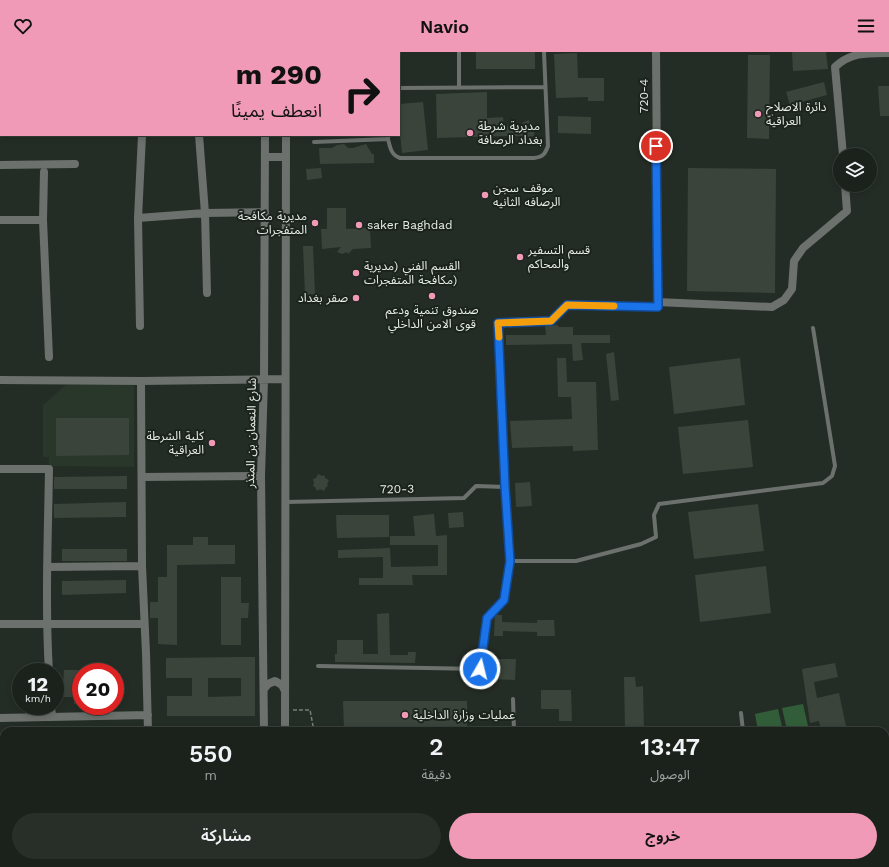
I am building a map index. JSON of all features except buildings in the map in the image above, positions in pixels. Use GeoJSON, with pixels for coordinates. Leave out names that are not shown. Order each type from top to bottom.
{"type":"FeatureCollection","features":[{"type":"Feature","properties":{"kind":"street","name":"720-4"},"geometry":{"type":"LineString","coordinates":[[656,52],[658,304]]}},
{"type":"Feature","properties":{"kind":"street"},"geometry":{"type":"LineString","coordinates":[[842,148],[835,67],[842,59],[854,54],[889,53]]}},
{"type":"Feature","properties":{"kind":"street"},"geometry":{"type":"LineString","coordinates":[[140,326],[138,218],[142,136]]}},
{"type":"Feature","properties":{"kind":"street"},"geometry":{"type":"LineString","coordinates":[[199,136],[205,213],[207,293]]}},
{"type":"Feature","properties":{"kind":"street","name":"شارع النعمان بن المنذر"},"geometry":{"type":"LineString","coordinates":[[264,727],[261,476],[264,380],[265,136]]}},
{"type":"Feature","properties":{"kind":"street"},"geometry":{"type":"LineString","coordinates":[[285,727],[286,136]]}},
{"type":"Feature","properties":{"kind":"street"},"geometry":{"type":"LineString","coordinates":[[265,156],[286,157]]}},
{"type":"Feature","properties":{"kind":"street"},"geometry":{"type":"LineString","coordinates":[[0,164],[75,164]]}},
{"type":"Feature","properties":{"kind":"street"},"geometry":{"type":"LineString","coordinates":[[44,172],[43,220],[49,357]]}},
{"type":"Feature","properties":{"kind":"street"},"geometry":{"type":"LineString","coordinates":[[658,304],[772,307],[784,300],[792,289],[794,261],[803,248],[848,211],[846,192]]}},
{"type":"Feature","properties":{"kind":"street"},"geometry":{"type":"LineString","coordinates":[[138,218],[205,213],[265,212]]}},
{"type":"Feature","properties":{"kind":"street"},"geometry":{"type":"LineString","coordinates":[[0,220],[43,220]]}},
{"type":"Feature","properties":{"kind":"street"},"geometry":{"type":"LineString","coordinates":[[0,380],[141,381],[285,379]]}},
{"type":"Feature","properties":{"kind":"street"},"geometry":{"type":"LineString","coordinates":[[141,381],[142,566],[148,727]]}},
{"type":"Feature","properties":{"kind":"street"},"geometry":{"type":"LineString","coordinates":[[0,468],[49,469],[47,567],[49,663]]}},
{"type":"Feature","properties":{"kind":"street"},"geometry":{"type":"LineString","coordinates":[[142,478],[261,476]]}},
{"type":"Feature","properties":{"kind":"street"},"geometry":{"type":"LineString","coordinates":[[47,567],[142,566]]}},
{"type":"Feature","properties":{"kind":"street"},"geometry":{"type":"LineString","coordinates":[[0,624],[144,624]]}},
{"type":"Feature","properties":{"kind":"street"},"geometry":{"type":"LineString","coordinates":[[264,689],[268,684],[275,682],[282,685],[285,692]]}},
{"type":"Feature","properties":{"kind":"street"},"geometry":{"type":"LineString","coordinates":[[0,718],[148,715]]}},
{"type":"Feature","properties":{"kind":"lane"},"geometry":{"type":"LineString","coordinates":[[459,52],[459,88]]}},
{"type":"Feature","properties":{"kind":"lane"},"geometry":{"type":"LineString","coordinates":[[314,142],[388,137],[391,152],[395,157],[400,158],[541,157],[546,153],[548,146],[544,52]]}},
{"type":"Feature","properties":{"kind":"lane"},"geometry":{"type":"LineString","coordinates":[[400,88],[545,87]]}},
{"type":"Feature","properties":{"kind":"lane"},"geometry":{"type":"LineString","coordinates":[[318,666],[480,669],[487,618],[504,600],[510,561],[505,487],[498,323],[551,321],[567,305],[658,304]]}},
{"type":"Feature","properties":{"kind":"lane"},"geometry":{"type":"LineString","coordinates":[[510,561],[576,561],[641,544],[656,537],[654,515],[659,504],[823,483],[832,476],[835,466],[813,328]]}},
{"type":"Feature","properties":{"kind":"lane","name":"720-3"},"geometry":{"type":"LineString","coordinates":[[285,502],[464,498],[476,486],[505,487]]}},
{"type":"Feature","properties":{"kind":"lane"},"geometry":{"type":"LineString","coordinates":[[513,699],[514,727]]}},
{"type":"Feature","properties":{"kind":"lane"},"geometry":{"type":"LineString","coordinates":[[741,713],[743,727]]}},
{"type":"Feature","properties":{"kind":"path"},"geometry":{"type":"LineString","coordinates":[[285,710],[310,710],[313,727]]}},
{"type":"Feature","properties":{"kind":"shaded area"},"geometry":{"type":"Polygon","coordinates":[[[66,385],[134,385],[134,467],[49,466],[49,457],[43,457],[43,405],[66,385]]]}},
{"type":"Feature","properties":{"kind":"green space"},"geometry":{"type":"Polygon","coordinates":[[[803,704],[808,726],[786,727],[782,708],[803,704]]]}},
{"type":"Feature","properties":{"kind":"green space"},"geometry":{"type":"Polygon","coordinates":[[[778,709],[782,727],[757,727],[755,714],[778,709]]]}},
{"type":"Feature","properties":{"kind":"slow traffic"},"geometry":{"type":"LineString","coordinates":[[499,337],[498,323],[551,321],[567,305],[614,306]]}},
{"type":"Feature","properties":{"kind":"place","name":"دائرة الاصلاح العراقية"},"geometry":{"type":"Point","coordinates":[758,114]}},
{"type":"Feature","properties":{"kind":"place","name":"مديرية شرطة بغداد الرصافة"},"geometry":{"type":"Point","coordinates":[470,133]}},
{"type":"Feature","properties":{"kind":"place","name":"موقف سجن الرصافه الثانيه"},"geometry":{"type":"Point","coordinates":[485,195]}},
{"type":"Feature","properties":{"kind":"place","name":"مديرية مكافحة المتفجرات"},"geometry":{"type":"Point","coordinates":[315,223]}},
{"type":"Feature","properties":{"kind":"place","name":"saker Baghdad"},"geometry":{"type":"Point","coordinates":[359,225]}},
{"type":"Feature","properties":{"kind":"place","name":"قسم التسفير والمحاكم"},"geometry":{"type":"Point","coordinates":[520,257]}},
{"type":"Feature","properties":{"kind":"place","name":"القسم الفني (مديرية مكافحة المتفجرات)"},"geometry":{"type":"Point","coordinates":[356,273]}},
{"type":"Feature","properties":{"kind":"place","name":"صندوق تنمية ودعم قوى الامن الداخلي"},"geometry":{"type":"Point","coordinates":[432,296]}},
{"type":"Feature","properties":{"kind":"place","name":"صقر بغداد"},"geometry":{"type":"Point","coordinates":[356,298]}},
{"type":"Feature","properties":{"kind":"place","name":"كلية الشرطة العراقية"},"geometry":{"type":"Point","coordinates":[212,443]}},
{"type":"Feature","properties":{"kind":"place","name":"عمليات وزارة الداخلية"},"geometry":{"type":"Point","coordinates":[405,715]}},
{"type":"Feature","properties":{"kind":"route"},"geometry":{"type":"LineString","coordinates":[[480,669],[487,618],[504,600],[510,561],[505,487],[498,323],[551,321],[567,305],[658,307],[656,146]]}}]}
